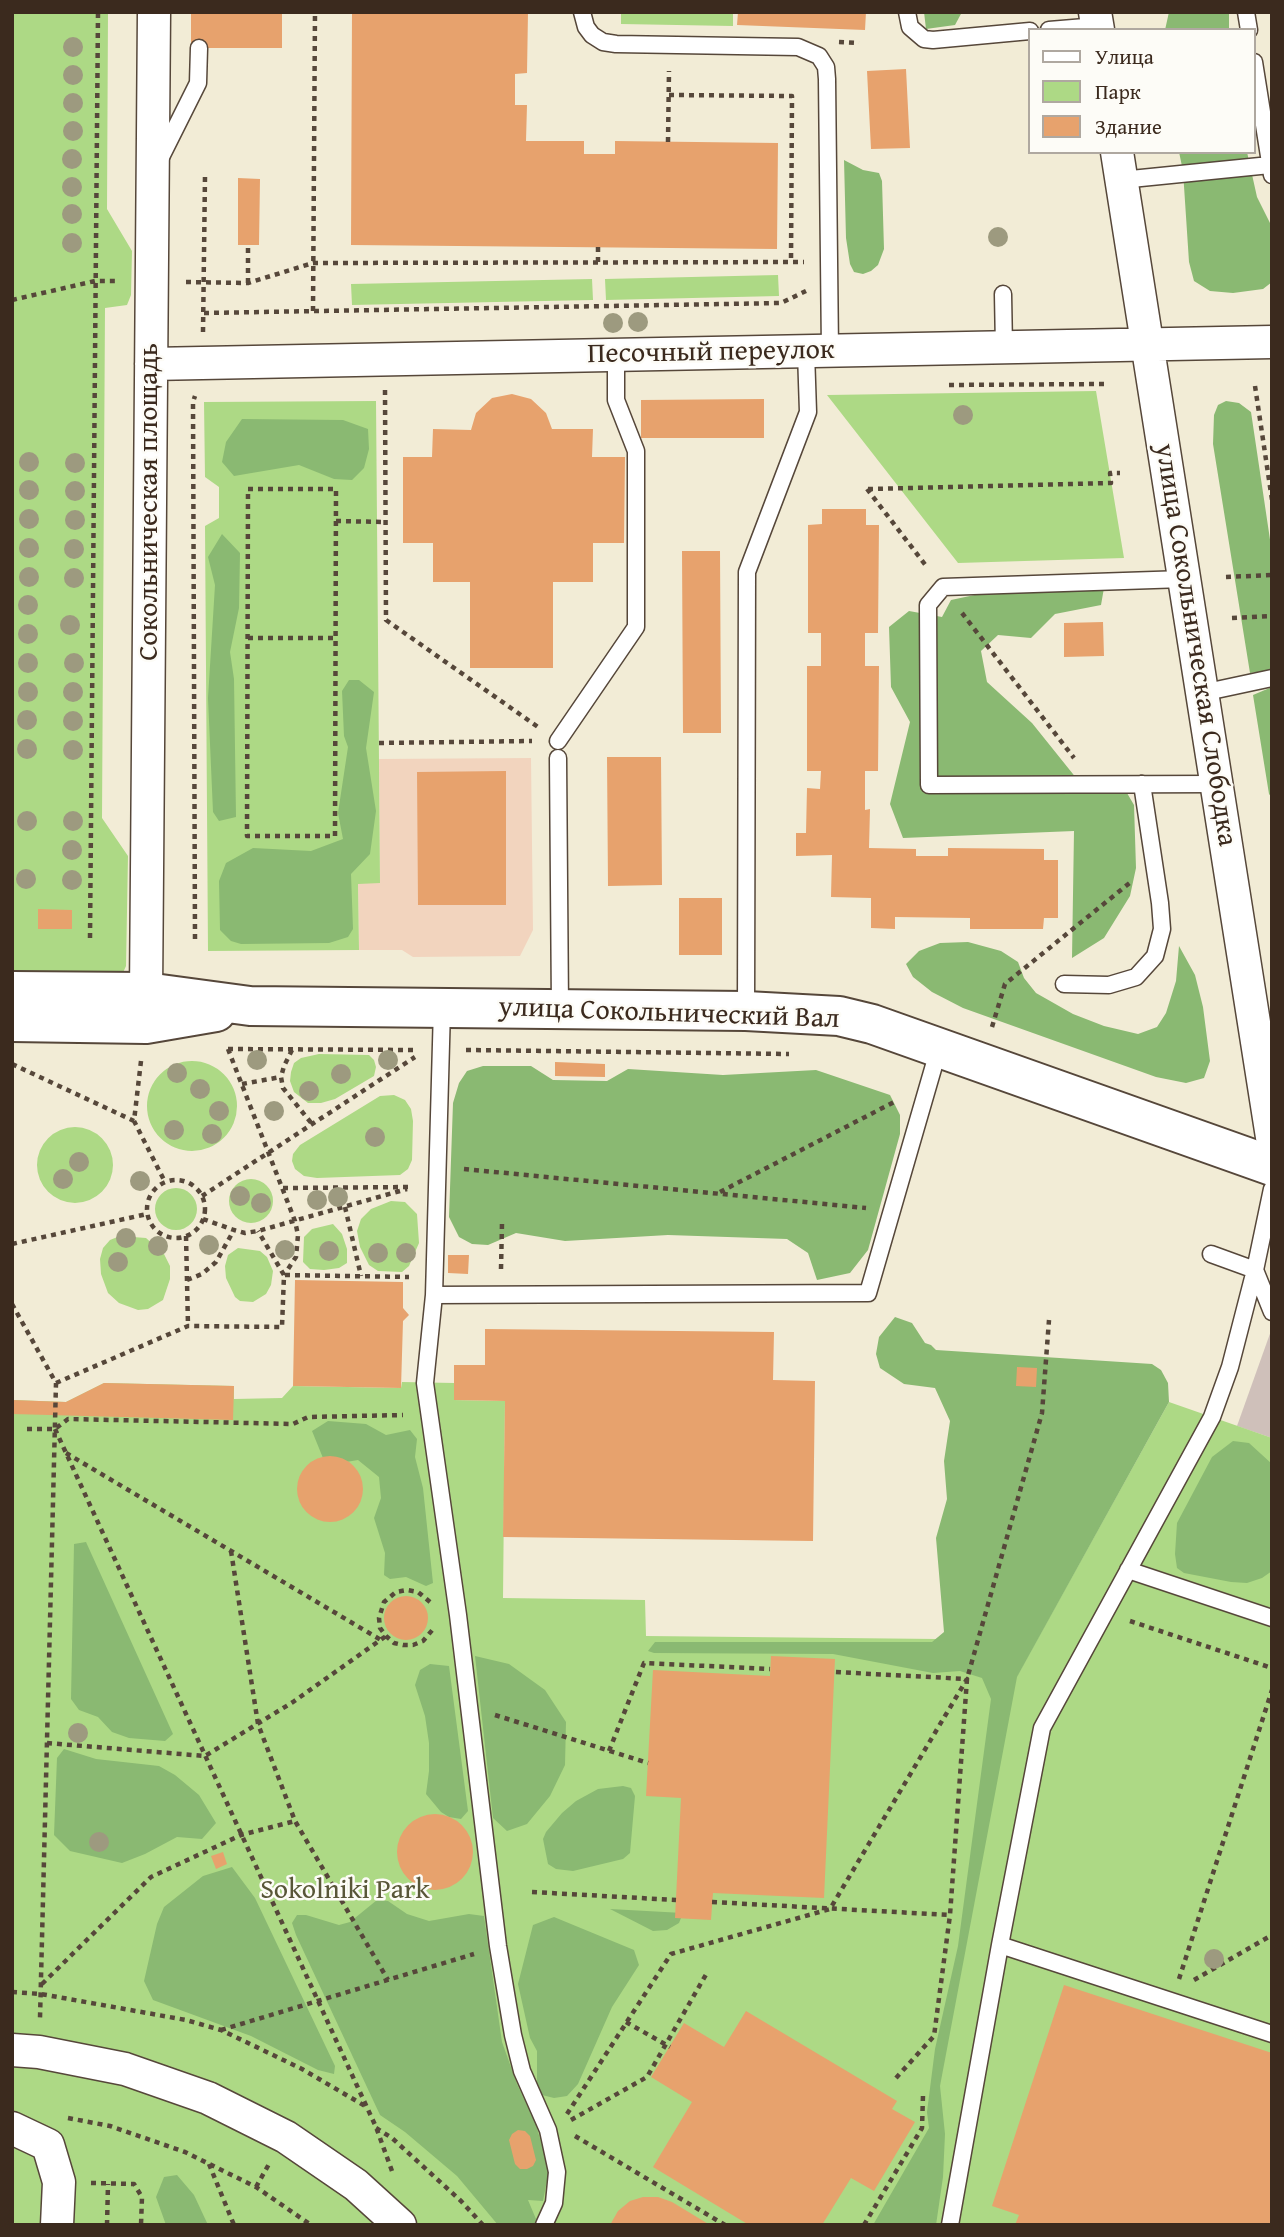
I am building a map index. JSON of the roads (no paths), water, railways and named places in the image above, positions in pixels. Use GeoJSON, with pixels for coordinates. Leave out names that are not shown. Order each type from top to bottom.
{"type":"FeatureCollection","features":[{"type":"Feature","properties":{"kind":"main road","name":"улица Сокольнический Вал"},"geometry":{"type":"LineString","coordinates":[[12,991],[146,992],[250,1006],[806,1012],[839,1016],[872,1024],[1272,1166]]}},
{"type":"Feature","properties":{"kind":"main road","name":"улица Сокольнический Вал"},"geometry":{"type":"LineString","coordinates":[[12,1022],[146,1024],[250,1006]]}},
{"type":"Feature","properties":{"kind":"street","name":"Сокольническая площадь"},"geometry":{"type":"LineString","coordinates":[[146,992],[154,12]]}},
{"type":"Feature","properties":{"kind":"street","name":"улица Сокольническая Слободка"},"geometry":{"type":"LineString","coordinates":[[1119,166],[1272,1137]]}},
{"type":"Feature","properties":{"kind":"street","name":"Песочный переулок"},"geometry":{"type":"LineString","coordinates":[[151,364],[1272,342]]}},
{"type":"Feature","properties":{"kind":"street"},"geometry":{"type":"LineString","coordinates":[[87,1024],[125,1016],[138,1010],[146,992]]}},
{"type":"Feature","properties":{"kind":"street"},"geometry":{"type":"LineString","coordinates":[[12,2050],[39,2052],[125,2069],[208,2098],[286,2137],[356,2185],[400,2225]]}},
{"type":"Feature","properties":{"kind":"street"},"geometry":{"type":"LineString","coordinates":[[12,2128],[48,2145],[58,2182],[57,2225]]}},
{"type":"Feature","properties":{"kind":"lane"},"geometry":{"type":"LineString","coordinates":[[582,12],[592,36],[603,42],[798,47],[819,56],[825,67],[818,351],[808,411],[747,572],[747,1011]]}},
{"type":"Feature","properties":{"kind":"lane"},"geometry":{"type":"LineString","coordinates":[[907,12],[910,27],[924,39],[1028,32]]}},
{"type":"Feature","properties":{"kind":"lane"},"geometry":{"type":"LineString","coordinates":[[1063,28],[1097,23]]}},
{"type":"Feature","properties":{"kind":"lane"},"geometry":{"type":"LineString","coordinates":[[153,172],[198,83],[199,48]]}},
{"type":"Feature","properties":{"kind":"lane"},"geometry":{"type":"LineString","coordinates":[[1119,166],[1271,170],[1256,75]]}},
{"type":"Feature","properties":{"kind":"lane"},"geometry":{"type":"LineString","coordinates":[[1003,294],[1004,348]]}},
{"type":"Feature","properties":{"kind":"lane"},"geometry":{"type":"LineString","coordinates":[[558,741],[636,627],[636,452],[616,400],[615,355]]}},
{"type":"Feature","properties":{"kind":"lane"},"geometry":{"type":"LineString","coordinates":[[1184,579],[943,587],[928,605],[929,785],[1216,784]]}},
{"type":"Feature","properties":{"kind":"lane"},"geometry":{"type":"LineString","coordinates":[[1202,693],[1272,678]]}},
{"type":"Feature","properties":{"kind":"lane"},"geometry":{"type":"LineString","coordinates":[[558,758],[560,1009]]}},
{"type":"Feature","properties":{"kind":"lane"},"geometry":{"type":"LineString","coordinates":[[1064,984],[1109,985],[1136,976],[1155,956],[1162,929],[1142,784]]}},
{"type":"Feature","properties":{"kind":"lane"},"geometry":{"type":"LineString","coordinates":[[442,1008],[434,1295],[425,1383],[458,1615],[498,1946],[513,2035],[522,2071],[554,2128],[557,2172],[554,2203],[544,2225]]}},
{"type":"Feature","properties":{"kind":"lane"},"geometry":{"type":"LineString","coordinates":[[434,1295],[868,1293],[939,1048]]}},
{"type":"Feature","properties":{"kind":"lane"},"geometry":{"type":"LineString","coordinates":[[950,2225],[1042,1728],[1212,1417],[1230,1367],[1272,1189]]}},
{"type":"Feature","properties":{"kind":"lane"},"geometry":{"type":"LineString","coordinates":[[1211,1254],[1255,1270],[1272,1312]]}},
{"type":"Feature","properties":{"kind":"lane"},"geometry":{"type":"LineString","coordinates":[[1128,1570],[1272,1618]]}},
{"type":"Feature","properties":{"kind":"lane"},"geometry":{"type":"LineString","coordinates":[[1000,1945],[1272,2034]]}},
{"type":"Feature","properties":{"kind":"park label","name":"Sokolniki Park"},"geometry":{"type":"Point","coordinates":[345,1891]}}]}
